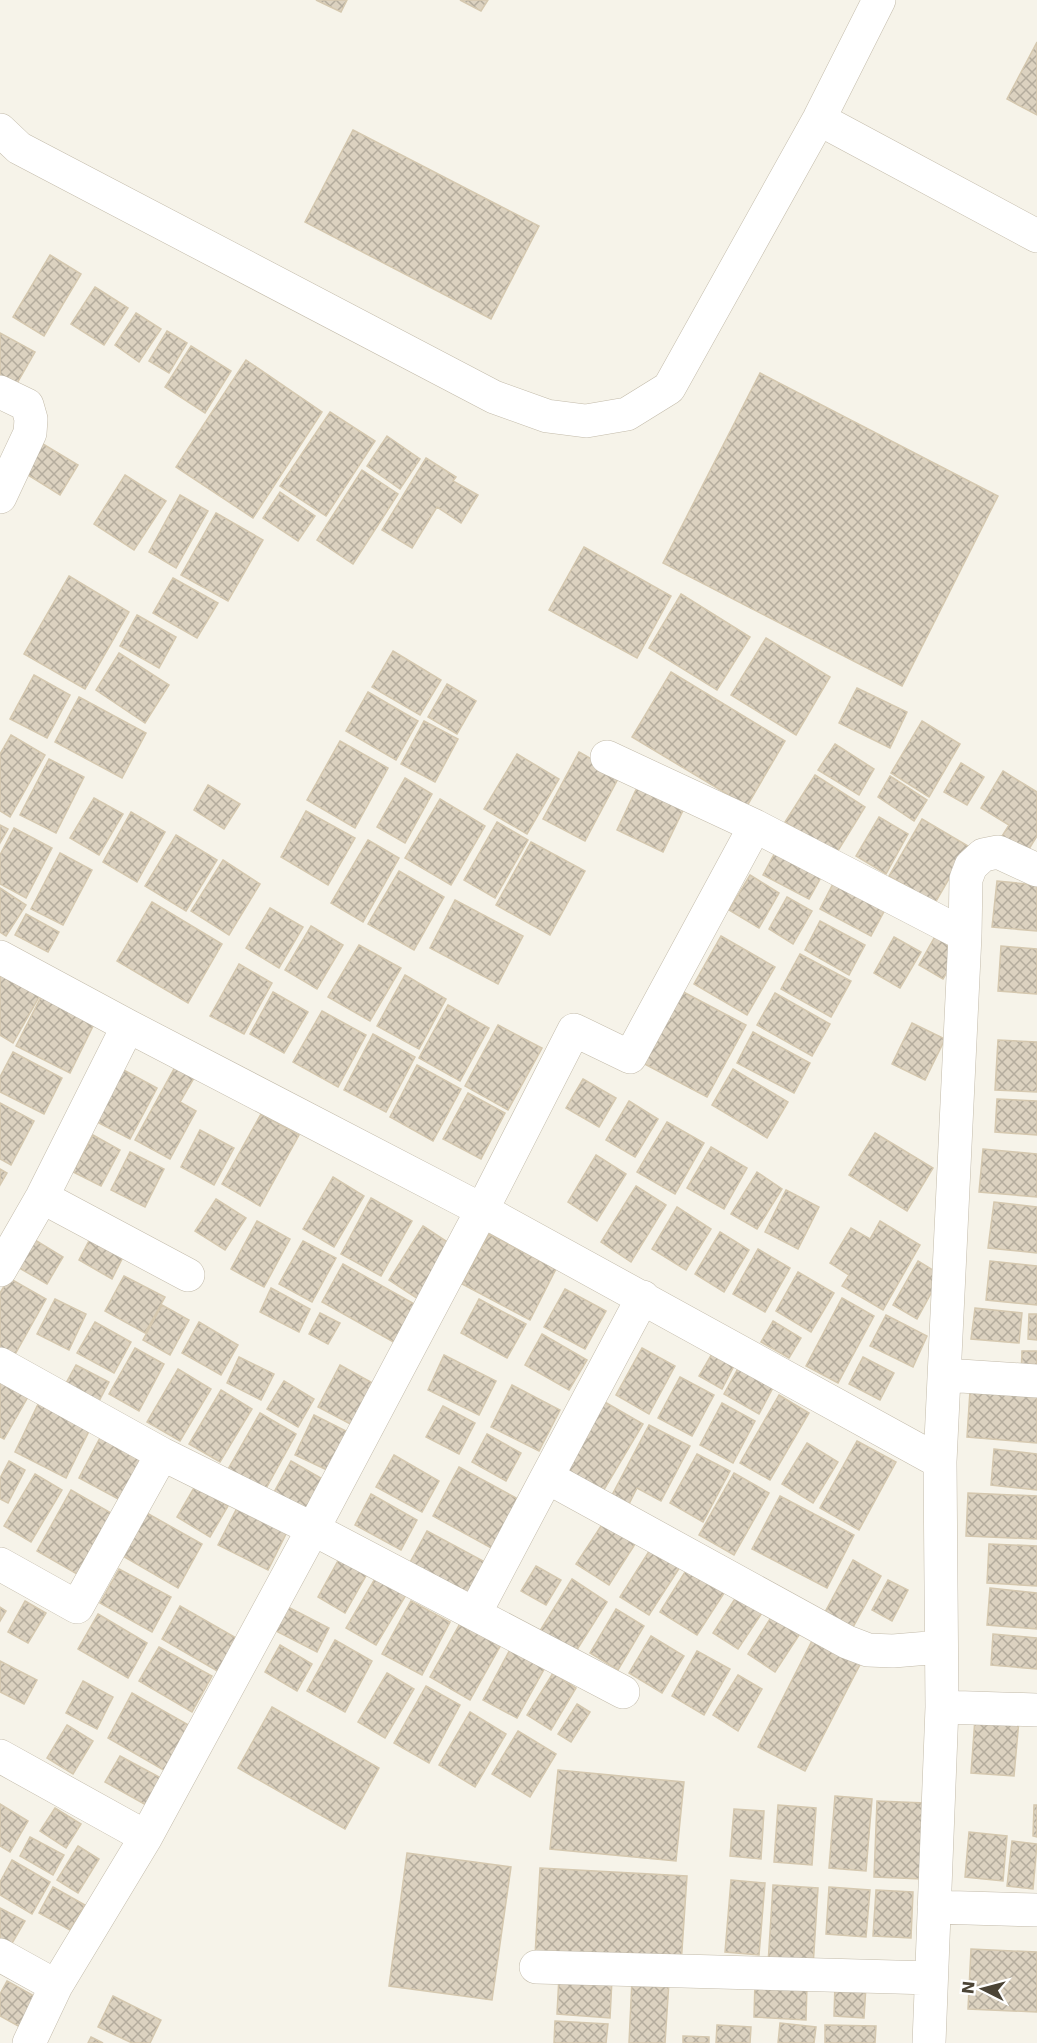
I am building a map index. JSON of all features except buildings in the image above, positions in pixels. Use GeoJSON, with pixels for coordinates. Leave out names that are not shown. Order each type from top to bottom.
{"type":"FeatureCollection","features":[{"type":"Feature","properties":{"kind":"street"},"geometry":{"type":"LineString","coordinates":[[6,141],[494,397],[547,416],[586,421],[627,414],[669,388],[819,119],[879,0]]}},
{"type":"Feature","properties":{"kind":"street"},"geometry":{"type":"LineString","coordinates":[[819,119],[1037,236]]}},
{"type":"Feature","properties":{"kind":"street"},"geometry":{"type":"LineString","coordinates":[[0,392],[27,405],[31,419],[30,433],[0,497]]}},
{"type":"Feature","properties":{"kind":"street"},"geometry":{"type":"LineString","coordinates":[[607,757],[755,826],[965,935]]}},
{"type":"Feature","properties":{"kind":"street"},"geometry":{"type":"LineString","coordinates":[[29,2043],[56,1986],[146,1838],[313,1528],[482,1210],[574,1030],[630,1057],[755,826]]}},
{"type":"Feature","properties":{"kind":"street"},"geometry":{"type":"LineString","coordinates":[[929,2043],[942,1707],[940,1462],[966,879],[971,866],[982,855],[998,852],[1037,870]]}},
{"type":"Feature","properties":{"kind":"street"},"geometry":{"type":"LineString","coordinates":[[0,957],[482,1210],[940,1462]]}},
{"type":"Feature","properties":{"kind":"street"},"geometry":{"type":"LineString","coordinates":[[0,1270],[42,1197],[128,1026]]}},
{"type":"Feature","properties":{"kind":"street"},"geometry":{"type":"LineString","coordinates":[[42,1197],[188,1275]]}},
{"type":"Feature","properties":{"kind":"street"},"geometry":{"type":"LineString","coordinates":[[475,1613],[643,1297]]}},
{"type":"Feature","properties":{"kind":"street"},"geometry":{"type":"LineString","coordinates":[[0,1364],[162,1454],[313,1528],[623,1692]]}},
{"type":"Feature","properties":{"kind":"street"},"geometry":{"type":"LineString","coordinates":[[945,1375],[1037,1381]]}},
{"type":"Feature","properties":{"kind":"street"},"geometry":{"type":"LineString","coordinates":[[0,1564],[77,1607],[162,1454]]}},
{"type":"Feature","properties":{"kind":"street"},"geometry":{"type":"LineString","coordinates":[[547,1477],[847,1642],[868,1650],[893,1651],[941,1647]]}},
{"type":"Feature","properties":{"kind":"street"},"geometry":{"type":"LineString","coordinates":[[942,1707],[1037,1710]]}},
{"type":"Feature","properties":{"kind":"street"},"geometry":{"type":"LineString","coordinates":[[0,1756],[146,1838]]}},
{"type":"Feature","properties":{"kind":"street"},"geometry":{"type":"LineString","coordinates":[[934,1907],[1037,1911]]}},
{"type":"Feature","properties":{"kind":"street"},"geometry":{"type":"LineString","coordinates":[[0,1955],[56,1986]]}},
{"type":"Feature","properties":{"kind":"street"},"geometry":{"type":"LineString","coordinates":[[536,1967],[931,1978]]}}]}
